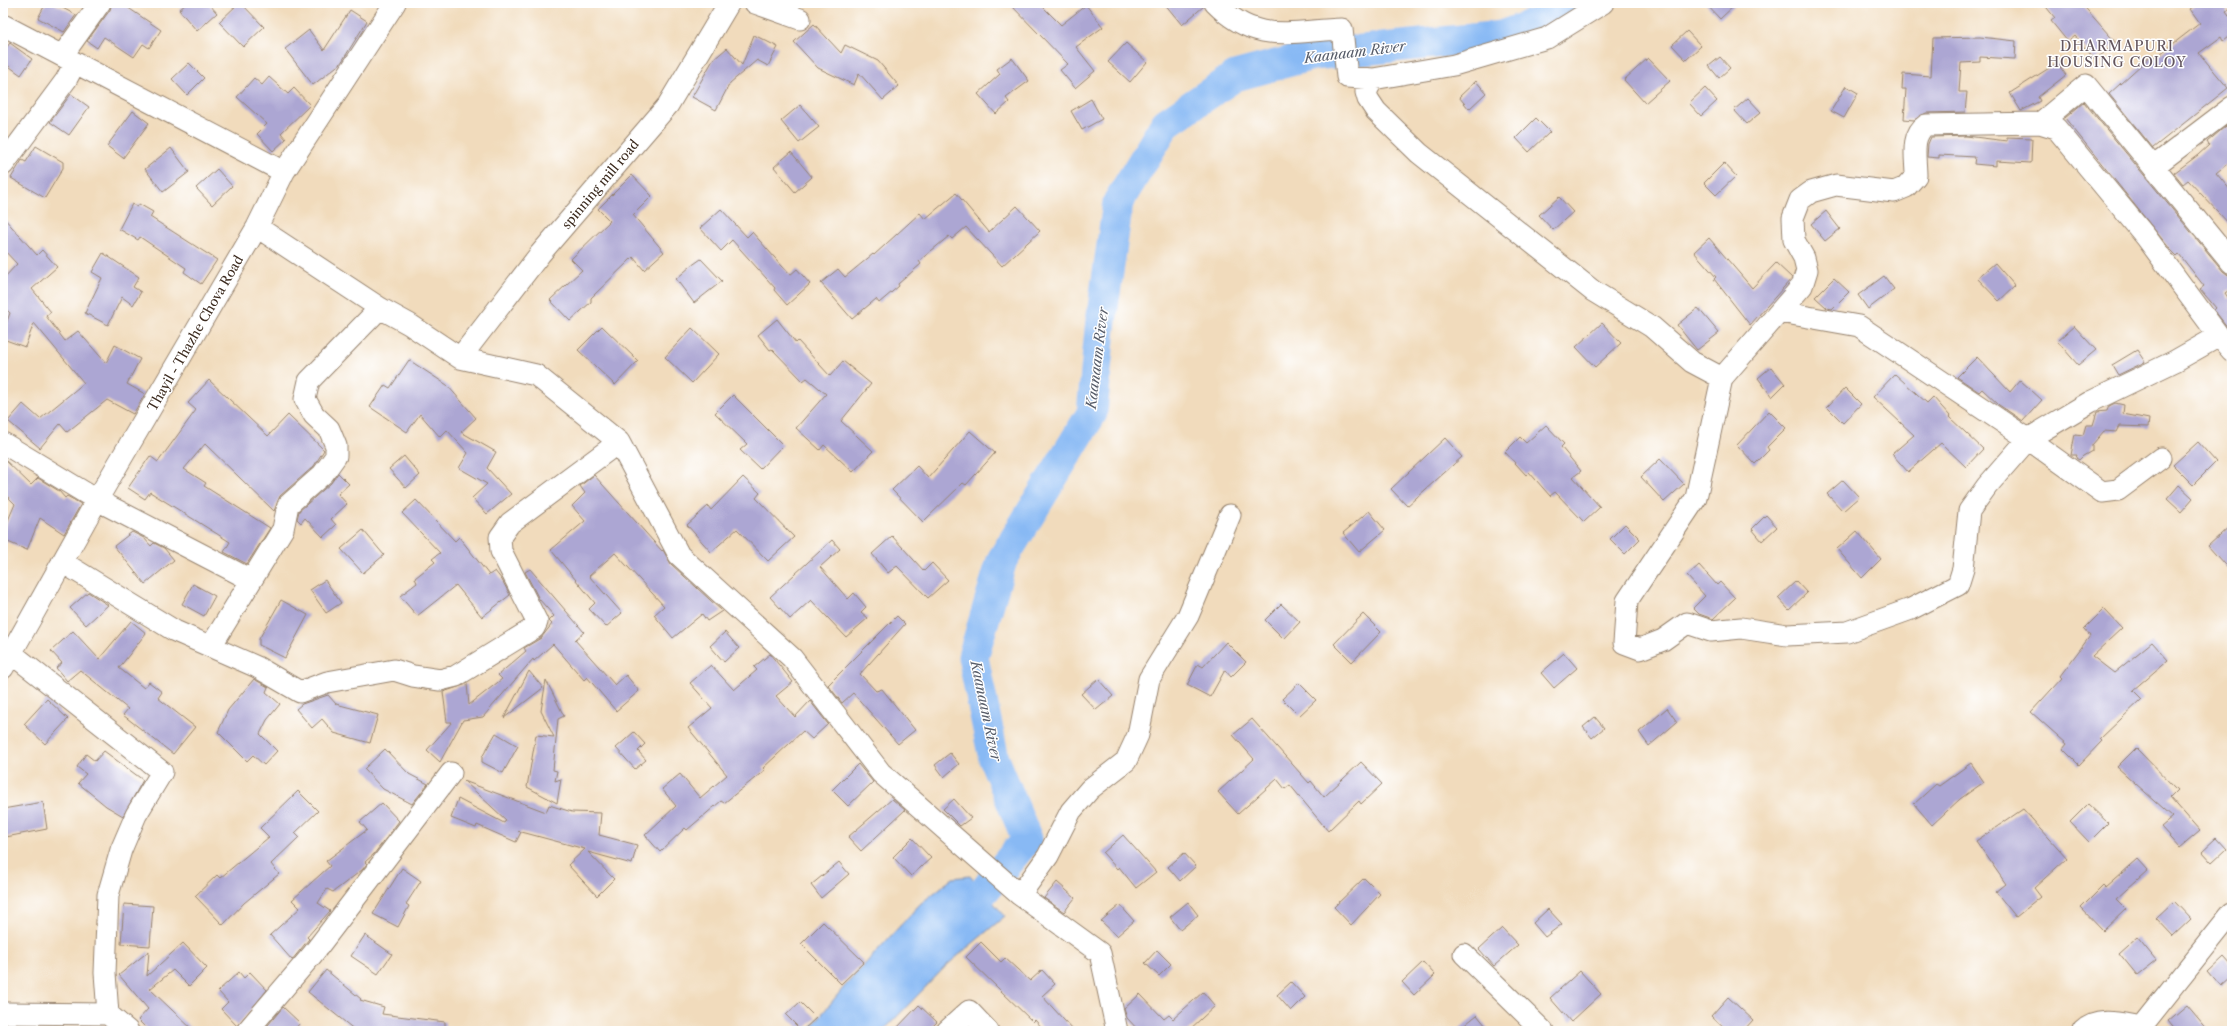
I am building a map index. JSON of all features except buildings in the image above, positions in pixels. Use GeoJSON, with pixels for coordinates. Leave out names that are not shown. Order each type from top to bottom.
{"type":"FeatureCollection","features":[{"type":"Feature","properties":{"kind":"street"},"geometry":{"type":"LineString","coordinates":[[3,165],[66,80],[68,60],[100,3]]}},
{"type":"Feature","properties":{"kind":"street","name":"Thayil - Thazhe Chova Road"},"geometry":{"type":"LineString","coordinates":[[7,660],[97,500],[256,227],[284,172],[395,3]]}},
{"type":"Feature","properties":{"kind":"street","name":"spinning mill road"},"geometry":{"type":"LineString","coordinates":[[460,358],[540,254],[668,105],[729,3]]}},
{"type":"Feature","properties":{"kind":"street"},"geometry":{"type":"LineString","coordinates":[[755,3],[800,19]]}},
{"type":"Feature","properties":{"kind":"street"},"geometry":{"type":"LineString","coordinates":[[1215,3],[1238,22],[1257,31],[1283,33],[1342,29],[1346,77],[1373,79],[1454,65],[1547,38],[1603,3]]}},
{"type":"Feature","properties":{"kind":"street"},"geometry":{"type":"LineString","coordinates":[[3,25],[284,172]]}},
{"type":"Feature","properties":{"kind":"street"},"geometry":{"type":"LineString","coordinates":[[1373,79],[1366,92],[1368,99],[1376,111],[1419,153],[1593,291],[1652,327],[1692,362],[1722,378]]}},
{"type":"Feature","properties":{"kind":"street"},"geometry":{"type":"LineString","coordinates":[[2040,122],[2086,85],[2232,263]]}},
{"type":"Feature","properties":{"kind":"street"},"geometry":{"type":"LineString","coordinates":[[2153,167],[2232,107]]}},
{"type":"Feature","properties":{"kind":"street"},"geometry":{"type":"LineString","coordinates":[[2040,122],[2056,128],[2146,237],[2225,344],[2175,361],[2090,402],[2028,439],[1987,486],[1969,510],[1964,569],[1958,585],[1911,609],[1847,632],[1788,635],[1741,628],[1711,631],[1687,623],[1663,640],[1640,649],[1624,643],[1627,601],[1696,498],[1722,378],[1780,312],[1802,286],[1807,270],[1804,258],[1794,240],[1793,218],[1800,200],[1811,192],[1836,185],[1894,192],[1906,187],[1916,176],[1915,142],[1919,130],[1926,125],[2040,122]]}},
{"type":"Feature","properties":{"kind":"street"},"geometry":{"type":"LineString","coordinates":[[256,227],[460,358],[536,375],[619,442],[679,555],[792,658],[881,773],[1020,895],[1100,953],[1117,1031]]}},
{"type":"Feature","properties":{"kind":"street"},"geometry":{"type":"LineString","coordinates":[[210,646],[283,529],[288,505],[323,474],[336,456],[336,446],[329,429],[314,415],[305,399],[309,381],[380,308]]}},
{"type":"Feature","properties":{"kind":"street"},"geometry":{"type":"LineString","coordinates":[[1780,312],[1859,326],[2028,439],[2102,492],[2118,490],[2161,458]]}},
{"type":"Feature","properties":{"kind":"street"},"geometry":{"type":"LineString","coordinates":[[62,562],[175,630],[257,667],[300,692],[327,682],[394,670],[413,676],[440,680],[456,676],[534,628],[537,622],[501,551],[500,537],[510,523],[619,442]]}},
{"type":"Feature","properties":{"kind":"street"},"geometry":{"type":"LineString","coordinates":[[3,443],[97,500],[250,580]]}},
{"type":"Feature","properties":{"kind":"street"},"geometry":{"type":"LineString","coordinates":[[1020,895],[1048,856],[1071,811],[1090,789],[1126,761],[1138,735],[1149,679],[1188,616],[1230,515]]}},
{"type":"Feature","properties":{"kind":"street"},"geometry":{"type":"LineString","coordinates":[[7,660],[162,772],[136,815],[121,850],[108,895],[105,973],[108,1014]]}},
{"type":"Feature","properties":{"kind":"street"},"geometry":{"type":"LineString","coordinates":[[247,1031],[312,955],[451,773]]}},
{"type":"Feature","properties":{"kind":"street"},"geometry":{"type":"LineString","coordinates":[[2083,1031],[2089,1025],[2105,1022],[2144,1029],[2232,913]]}},
{"type":"Feature","properties":{"kind":"street"},"geometry":{"type":"LineString","coordinates":[[1464,954],[1543,1031]]}},
{"type":"Feature","properties":{"kind":"street"},"geometry":{"type":"LineString","coordinates":[[947,1031],[969,1011],[988,1031]]}},
{"type":"Feature","properties":{"kind":"street"},"geometry":{"type":"LineString","coordinates":[[3,1013],[108,1014],[128,1031]]}},
{"type":"Feature","properties":{"kind":"water"},"geometry":{"type":"Polygon","coordinates":[[[970,876],[1005,916],[947,965],[883,1031],[808,1031],[844,987],[920,904],[953,878],[970,876]]]}},
{"type":"Feature","properties":{"kind":"waterway","name":"Kaanaam River"},"geometry":{"type":"LineString","coordinates":[[957,923],[1027,839],[994,759],[973,657],[1002,560],[1092,413],[1100,329],[1118,202],[1166,123],[1235,76],[1313,55],[1501,36],[1558,15],[1575,3]]}},
{"type":"Feature","properties":{"kind":"district","name":"DHARMAPURI HOUSING COLOY"},"geometry":{"type":"Point","coordinates":[2117,54]}}]}
